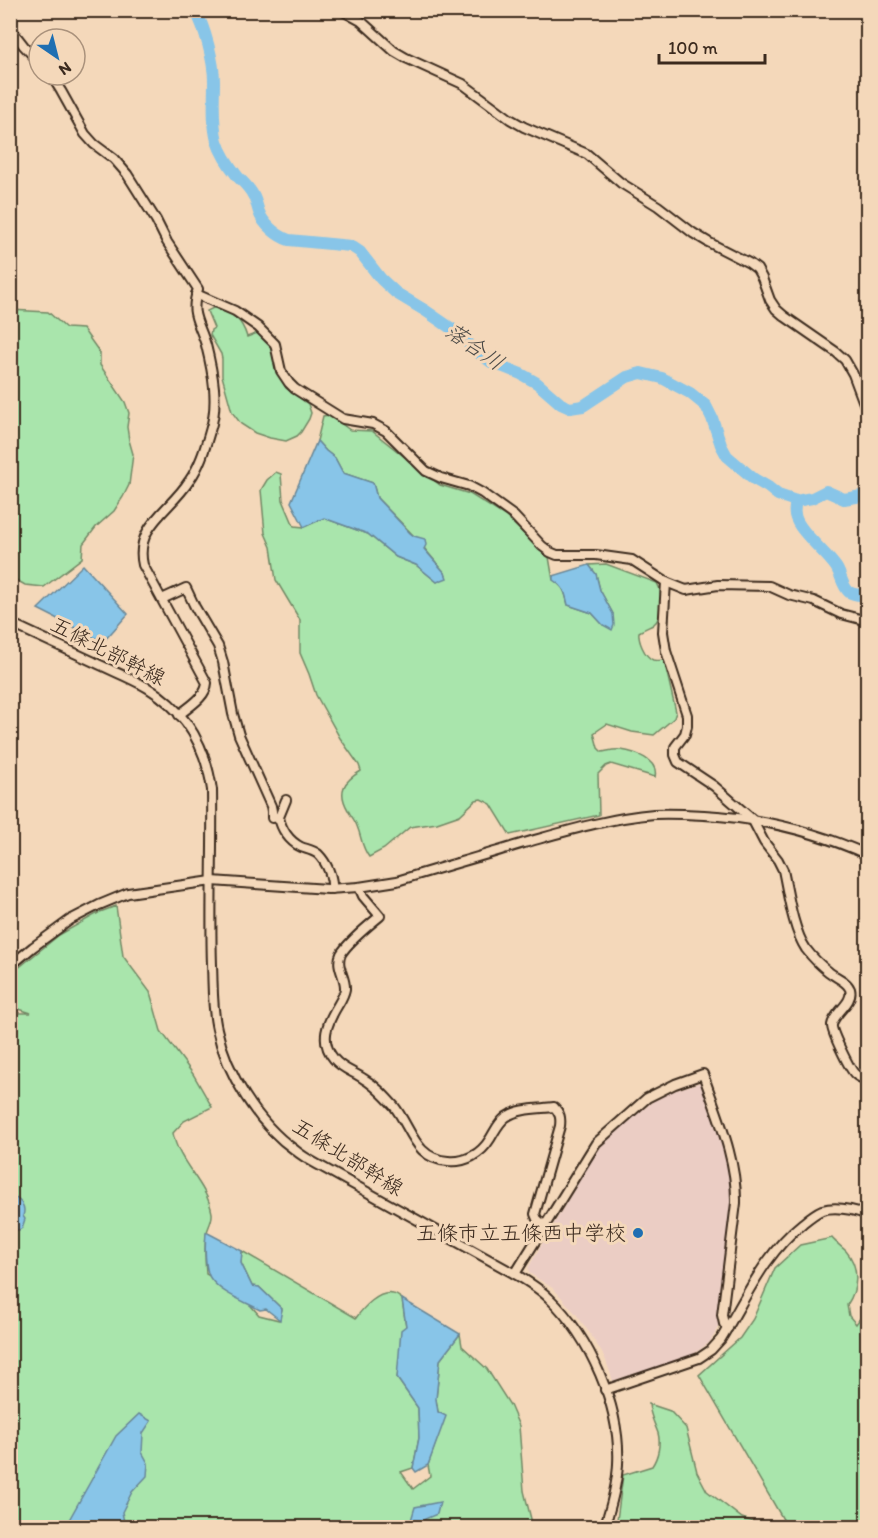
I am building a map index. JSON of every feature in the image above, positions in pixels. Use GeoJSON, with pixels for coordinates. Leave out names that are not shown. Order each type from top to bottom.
{"type":"FeatureCollection","features":[{"type":"Feature","properties":{"kind":"street"},"geometry":{"type":"LineString","coordinates":[[341,10],[361,21],[394,51],[463,84],[510,119],[586,154],[621,183],[658,206],[693,233],[749,263],[762,278],[776,309],[845,360],[853,374],[867,414]]}},
{"type":"Feature","properties":{"kind":"street"},"geometry":{"type":"LineString","coordinates":[[10,28],[27,49]]}},
{"type":"Feature","properties":{"kind":"street"},"geometry":{"type":"LineString","coordinates":[[58,87],[85,135],[114,159],[127,174],[197,291],[235,310],[258,327],[275,344],[281,371],[289,383],[296,388],[343,419],[373,424],[386,431],[426,471],[482,493],[514,516],[550,552],[557,555],[596,555],[632,560],[666,582],[686,590],[709,586],[769,586],[789,595],[814,601],[835,612],[867,621]]}},
{"type":"Feature","properties":{"kind":"street"},"geometry":{"type":"LineString","coordinates":[[179,715],[200,698],[207,683],[143,565],[141,557],[142,542],[151,524],[182,492],[194,474],[214,417],[213,382],[206,345],[195,316],[194,300],[197,291]]}},
{"type":"Feature","properties":{"kind":"street"},"geometry":{"type":"LineString","coordinates":[[666,582],[664,641],[687,716],[685,734],[675,747],[675,755],[678,762],[714,786],[752,819],[764,842],[778,860],[783,870],[797,931],[805,948],[821,965],[845,982],[849,988],[848,1001],[833,1020],[831,1027],[850,1068],[856,1076],[867,1080]]}},
{"type":"Feature","properties":{"kind":"street"},"geometry":{"type":"LineString","coordinates":[[162,599],[186,588],[215,640],[223,662],[232,714],[272,812],[292,841],[320,856],[331,876],[332,889]]}},
{"type":"Feature","properties":{"kind":"street","name":"五條北部幹線"},"geometry":{"type":"LineString","coordinates":[[10,623],[156,693],[187,724],[200,745],[208,767],[212,790],[213,1000],[216,1028],[237,1084],[275,1133],[294,1150],[515,1274],[549,1298],[570,1323],[599,1373],[615,1425],[618,1462],[613,1498],[604,1527]]}},
{"type":"Feature","properties":{"kind":"street"},"geometry":{"type":"LineString","coordinates":[[276,817],[286,800]]}},
{"type":"Feature","properties":{"kind":"street"},"geometry":{"type":"LineString","coordinates":[[10,966],[33,946],[70,920],[128,893],[212,881],[298,888],[359,887],[397,880],[589,825],[656,814],[678,813],[752,819],[802,830],[867,855]]}},
{"type":"Feature","properties":{"kind":"street"},"geometry":{"type":"LineString","coordinates":[[359,887],[363,896],[380,916],[345,948],[340,956],[340,969],[345,988],[326,1028],[325,1040],[328,1050],[341,1066],[364,1079],[387,1098],[415,1142],[424,1153],[436,1160],[450,1162],[473,1156],[483,1149],[501,1121],[508,1116],[517,1112],[554,1107],[561,1118],[560,1126],[535,1214],[544,1226]]}},
{"type":"Feature","properties":{"kind":"street"},"geometry":{"type":"LineString","coordinates":[[515,1274],[585,1158],[605,1133],[647,1098],[668,1087],[703,1074],[731,1158],[736,1186],[722,1315],[724,1324],[728,1328]]}},
{"type":"Feature","properties":{"kind":"street"},"geometry":{"type":"LineString","coordinates":[[605,1390],[699,1358],[716,1345],[768,1259],[789,1234],[811,1216],[830,1209],[855,1210],[867,1215]]}},
{"type":"Feature","properties":{"kind":"shaded area","name":"五條市立五條西中学校"},"geometry":{"type":"Polygon","coordinates":[[[701,1082],[728,1164],[731,1199],[718,1329],[709,1343],[692,1355],[613,1381],[605,1358],[576,1314],[554,1289],[529,1273],[528,1268],[602,1145],[656,1099],[701,1082]]]}},
{"type":"Feature","properties":{"kind":"green space"},"geometry":{"type":"Polygon","coordinates":[[[215,307],[236,317],[247,337],[260,332],[274,346],[275,367],[286,388],[308,404],[311,413],[297,436],[286,441],[255,433],[241,424],[232,412],[222,376],[221,354],[210,335],[214,328],[207,311],[215,307]]]}},
{"type":"Feature","properties":{"kind":"green space"},"geometry":{"type":"Polygon","coordinates":[[[10,310],[48,312],[66,328],[83,329],[100,353],[100,365],[125,402],[129,413],[127,427],[133,454],[129,485],[114,511],[96,527],[83,544],[82,558],[44,587],[25,585],[11,577],[10,310]]]}},
{"type":"Feature","properties":{"kind":"green space"},"geometry":{"type":"Polygon","coordinates":[[[329,415],[350,430],[372,431],[440,485],[470,494],[505,516],[549,557],[553,580],[564,591],[568,605],[592,613],[603,625],[613,614],[600,590],[596,574],[589,565],[606,564],[657,583],[662,599],[661,611],[657,621],[639,632],[639,635],[642,648],[650,658],[664,660],[676,712],[674,718],[654,735],[632,732],[607,724],[594,733],[598,748],[602,752],[619,750],[639,755],[653,766],[655,777],[611,764],[606,766],[598,774],[599,815],[510,835],[491,804],[481,799],[476,800],[460,815],[437,823],[410,827],[384,849],[369,857],[343,797],[344,787],[361,771],[316,695],[300,653],[300,620],[276,580],[271,547],[265,533],[261,490],[276,472],[281,474],[283,500],[294,526],[304,527],[324,518],[368,534],[396,557],[416,565],[437,582],[445,573],[414,536],[377,498],[373,483],[343,473],[335,458],[317,441],[323,416],[329,415]]]}},
{"type":"Feature","properties":{"kind":"green space"},"geometry":{"type":"Polygon","coordinates":[[[116,906],[123,956],[150,992],[161,1031],[193,1074],[212,1107],[184,1121],[173,1133],[180,1154],[204,1192],[212,1213],[205,1241],[206,1274],[239,1292],[259,1315],[279,1320],[282,1309],[259,1287],[252,1286],[241,1263],[242,1251],[356,1318],[377,1297],[388,1293],[402,1299],[406,1327],[397,1378],[418,1408],[419,1438],[413,1468],[401,1472],[413,1489],[430,1476],[428,1465],[445,1416],[438,1412],[436,1399],[440,1360],[460,1334],[462,1346],[487,1369],[510,1405],[519,1426],[524,1491],[533,1527],[11,1527],[10,1013],[31,1013],[11,1008],[11,974],[59,935],[100,912],[116,906]]]}},
{"type":"Feature","properties":{"kind":"green space"},"geometry":{"type":"Polygon","coordinates":[[[832,1238],[846,1251],[854,1264],[855,1285],[847,1305],[849,1316],[856,1324],[864,1313],[867,1270],[867,1527],[784,1527],[784,1521],[699,1375],[740,1338],[753,1319],[775,1268],[800,1245],[832,1238]]]}},
{"type":"Feature","properties":{"kind":"green space"},"geometry":{"type":"Polygon","coordinates":[[[649,1404],[670,1411],[686,1428],[697,1472],[707,1491],[742,1518],[769,1527],[622,1527],[617,1520],[623,1475],[652,1466],[658,1450],[658,1433],[649,1404]]]}},
{"type":"Feature","properties":{"kind":"water"},"geometry":{"type":"Polygon","coordinates":[[[317,441],[335,458],[343,473],[373,483],[377,498],[410,533],[425,539],[424,549],[447,578],[437,582],[416,565],[396,557],[368,534],[324,518],[304,527],[291,502],[317,441]]]}},
{"type":"Feature","properties":{"kind":"water"},"geometry":{"type":"Polygon","coordinates":[[[83,565],[128,614],[103,642],[38,609],[83,565]]]}},
{"type":"Feature","properties":{"kind":"water"},"geometry":{"type":"Polygon","coordinates":[[[589,565],[596,574],[600,590],[613,614],[612,630],[603,625],[592,613],[568,605],[564,591],[553,580],[553,576],[589,565]]]}},
{"type":"Feature","properties":{"kind":"water"},"geometry":{"type":"Polygon","coordinates":[[[11,1194],[24,1208],[25,1219],[19,1230],[11,1230],[11,1194]]]}},
{"type":"Feature","properties":{"kind":"water"},"geometry":{"type":"Polygon","coordinates":[[[206,1232],[242,1251],[241,1263],[252,1286],[259,1287],[282,1309],[280,1320],[266,1309],[260,1310],[227,1293],[211,1279],[206,1263],[206,1232]]]}},
{"type":"Feature","properties":{"kind":"water"},"geometry":{"type":"Polygon","coordinates":[[[402,1299],[460,1334],[440,1360],[436,1399],[438,1412],[446,1416],[428,1465],[416,1472],[413,1468],[419,1438],[418,1408],[397,1378],[401,1330],[406,1326],[402,1299]]]}},
{"type":"Feature","properties":{"kind":"water"},"geometry":{"type":"Polygon","coordinates":[[[139,1414],[151,1421],[143,1433],[142,1452],[148,1463],[147,1476],[132,1492],[122,1512],[125,1527],[65,1527],[116,1436],[139,1414]]]}},
{"type":"Feature","properties":{"kind":"water"},"geometry":{"type":"Polygon","coordinates":[[[440,1502],[437,1514],[425,1519],[422,1527],[409,1527],[415,1507],[440,1502]]]}},
{"type":"Feature","properties":{"kind":"waterway","name":"落合川"},"geometry":{"type":"LineString","coordinates":[[195,10],[205,35],[212,64],[214,126],[217,141],[232,169],[251,192],[264,221],[275,233],[289,240],[351,246],[360,252],[381,279],[396,293],[458,333],[491,362],[537,383],[561,404],[570,408],[583,406],[627,377],[641,373],[662,378],[690,393],[706,406],[727,456],[754,479],[778,495],[796,501],[812,498],[826,491],[844,499],[868,495]]}},
{"type":"Feature","properties":{"kind":"waterway"},"geometry":{"type":"LineString","coordinates":[[796,501],[795,515],[801,528],[836,567],[849,592],[868,596]]}},
{"type":"Feature","properties":{"kind":"place","name":"五條市立五條西中学校"},"geometry":{"type":"Point","coordinates":[638,1233]}}]}
